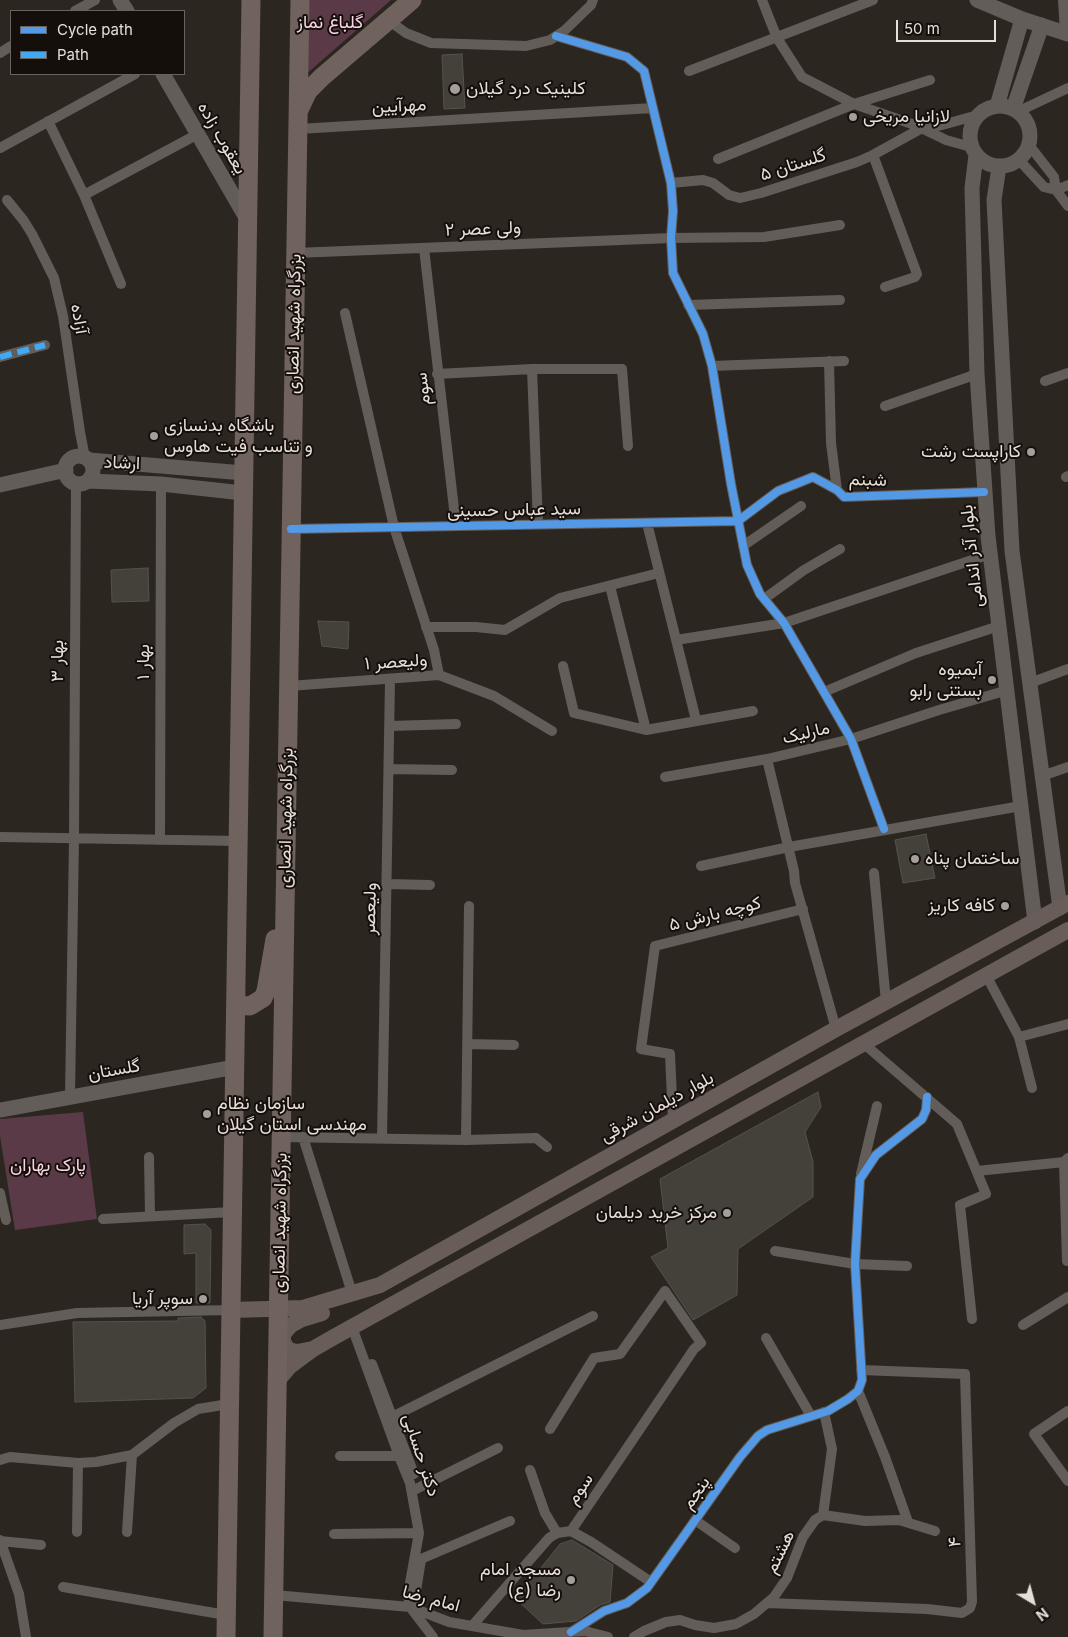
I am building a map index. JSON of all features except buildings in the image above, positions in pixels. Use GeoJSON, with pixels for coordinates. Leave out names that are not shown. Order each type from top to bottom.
{"type":"FeatureCollection","features":[{"type":"Feature","properties":{"kind":"highway"},"geometry":{"type":"LineString","coordinates":[[226,1637],[251,0]]}},
{"type":"Feature","properties":{"kind":"highway","name":"بزرگراه شهید انصاری"},"geometry":{"type":"LineString","coordinates":[[273,1637],[300,0]]}},
{"type":"Feature","properties":{"kind":"highway"},"geometry":{"type":"LineString","coordinates":[[298,121],[304,98],[320,79],[412,0]]}},
{"type":"Feature","properties":{"kind":"highway"},"geometry":{"type":"LineString","coordinates":[[236,1005],[246,1007],[254,1005],[265,994],[286,880]]}},
{"type":"Feature","properties":{"kind":"main road"},"geometry":{"type":"LineString","coordinates":[[977,0],[1022,19],[1067,34]]}},
{"type":"Feature","properties":{"kind":"main road"},"geometry":{"type":"LineString","coordinates":[[997,106],[1022,19]]}},
{"type":"Feature","properties":{"kind":"main road"},"geometry":{"type":"LineString","coordinates":[[1015,110],[1042,25]]}},
{"type":"Feature","properties":{"kind":"main road","name":"یعقوب زاده"},"geometry":{"type":"LineString","coordinates":[[164,75],[248,221]]}},
{"type":"Feature","properties":{"kind":"main road"},"geometry":{"type":"LineString","coordinates":[[997,106],[1015,110],[1022,115],[1028,124],[1030,134],[1029,145],[1019,160],[1013,164],[999,166],[990,165],[982,161],[974,151],[970,134],[972,124],[978,115],[987,109],[997,106]]}},
{"type":"Feature","properties":{"kind":"main road","name":"بلوار آذر اندامی"},"geometry":{"type":"LineString","coordinates":[[974,151],[972,188],[984,492],[1035,922]]}},
{"type":"Feature","properties":{"kind":"main road"},"geometry":{"type":"LineString","coordinates":[[999,166],[994,200],[1012,551],[1054,858],[1064,906],[1060,923],[1042,944]]}},
{"type":"Feature","properties":{"kind":"main road"},"geometry":{"type":"LineString","coordinates":[[81,456],[87,459],[93,468],[91,477],[82,482],[68,478],[66,465],[72,458],[81,456]]}},
{"type":"Feature","properties":{"kind":"main road","name":"ارشاد"},"geometry":{"type":"LineString","coordinates":[[87,459],[244,473]]}},
{"type":"Feature","properties":{"kind":"main road"},"geometry":{"type":"LineString","coordinates":[[0,485],[66,470]]}},
{"type":"Feature","properties":{"kind":"main road","name":"ارشاد"},"geometry":{"type":"LineString","coordinates":[[82,482],[161,484],[243,493]]}},
{"type":"Feature","properties":{"kind":"main road"},"geometry":{"type":"LineString","coordinates":[[984,492],[1009,490]]}},
{"type":"Feature","properties":{"kind":"main road"},"geometry":{"type":"LineString","coordinates":[[1029,863],[1038,868],[1046,866],[1054,858]]}},
{"type":"Feature","properties":{"kind":"main road","name":"بلوار دیلمان شرقی"},"geometry":{"type":"LineString","coordinates":[[231,1310],[303,1308],[380,1285],[836,1029],[1064,906]]}},
{"type":"Feature","properties":{"kind":"main road"},"geometry":{"type":"LineString","coordinates":[[277,1382],[290,1366],[313,1349],[354,1325],[1068,930]]}},
{"type":"Feature","properties":{"kind":"main road"},"geometry":{"type":"LineString","coordinates":[[836,1029],[863,1043]]}},
{"type":"Feature","properties":{"kind":"main road","name":"گلستان"},"geometry":{"type":"LineString","coordinates":[[0,1110],[235,1067]]}},
{"type":"Feature","properties":{"kind":"main road"},"geometry":{"type":"LineString","coordinates":[[313,1349],[298,1352],[288,1350],[283,1342],[285,1330],[302,1320],[350,1302],[380,1285]]}},
{"type":"Feature","properties":{"kind":"street"},"geometry":{"type":"LineString","coordinates":[[77,10],[95,0]]}},
{"type":"Feature","properties":{"kind":"street"},"geometry":{"type":"LineString","coordinates":[[388,20],[406,33],[431,43],[526,46],[550,40],[564,31],[591,5],[593,0]]}},
{"type":"Feature","properties":{"kind":"street"},"geometry":{"type":"LineString","coordinates":[[762,0],[777,38],[802,77],[854,104],[922,128],[974,151]]}},
{"type":"Feature","properties":{"kind":"street"},"geometry":{"type":"LineString","coordinates":[[689,71],[873,0]]}},
{"type":"Feature","properties":{"kind":"street"},"geometry":{"type":"LineString","coordinates":[[1064,0],[1067,34]]}},
{"type":"Feature","properties":{"kind":"street"},"geometry":{"type":"LineString","coordinates":[[556,36],[627,57],[644,71],[671,183],[673,273],[703,334],[712,366],[747,565],[764,599],[784,624],[851,739],[884,829]]}},
{"type":"Feature","properties":{"kind":"street"},"geometry":{"type":"LineString","coordinates":[[0,148],[133,75]]}},
{"type":"Feature","properties":{"kind":"street"},"geometry":{"type":"LineString","coordinates":[[718,159],[854,104],[930,80]]}},
{"type":"Feature","properties":{"kind":"street"},"geometry":{"type":"LineString","coordinates":[[1015,110],[1068,88]]}},
{"type":"Feature","properties":{"kind":"street","name":"مهرآیین"},"geometry":{"type":"LineString","coordinates":[[298,121],[653,108]]}},
{"type":"Feature","properties":{"kind":"street"},"geometry":{"type":"LineString","coordinates":[[922,128],[942,125],[978,115]]}},
{"type":"Feature","properties":{"kind":"street"},"geometry":{"type":"LineString","coordinates":[[48,121],[84,195],[121,284]]}},
{"type":"Feature","properties":{"kind":"street","name":"گلستان ۵"},"geometry":{"type":"LineString","coordinates":[[671,183],[703,180],[714,183],[729,195],[740,198],[770,190],[873,155],[922,128]]}},
{"type":"Feature","properties":{"kind":"street"},"geometry":{"type":"LineString","coordinates":[[84,195],[198,134]]}},
{"type":"Feature","properties":{"kind":"street"},"geometry":{"type":"LineString","coordinates":[[1029,145],[1054,177],[1056,190],[1068,206]]}},
{"type":"Feature","properties":{"kind":"street"},"geometry":{"type":"LineString","coordinates":[[873,155],[917,274],[915,277],[885,287]]}},
{"type":"Feature","properties":{"kind":"street"},"geometry":{"type":"LineString","coordinates":[[1019,160],[1044,187],[1056,190],[1068,185]]}},
{"type":"Feature","properties":{"kind":"street","name":"آزاده"},"geometry":{"type":"LineString","coordinates":[[7,200],[28,227],[54,278],[64,316],[80,432],[87,459]]}},
{"type":"Feature","properties":{"kind":"street","name":"ولی عصر ۲"},"geometry":{"type":"LineString","coordinates":[[296,253],[671,238],[764,237],[840,225]]}},
{"type":"Feature","properties":{"kind":"street","name":"سوم"},"geometry":{"type":"LineString","coordinates":[[424,248],[456,526]]}},
{"type":"Feature","properties":{"kind":"street"},"geometry":{"type":"LineString","coordinates":[[688,306],[840,300]]}},
{"type":"Feature","properties":{"kind":"street"},"geometry":{"type":"LineString","coordinates":[[345,313],[394,527],[434,650],[439,675]]}},
{"type":"Feature","properties":{"kind":"street"},"geometry":{"type":"LineString","coordinates":[[0,357],[45,345]]}},
{"type":"Feature","properties":{"kind":"street"},"geometry":{"type":"LineString","coordinates":[[829,361],[832,443],[837,490]]}},
{"type":"Feature","properties":{"kind":"street"},"geometry":{"type":"LineString","coordinates":[[712,366],[844,361]]}},
{"type":"Feature","properties":{"kind":"street"},"geometry":{"type":"LineString","coordinates":[[438,374],[532,369],[622,369],[628,446]]}},
{"type":"Feature","properties":{"kind":"street"},"geometry":{"type":"LineString","coordinates":[[532,369],[538,524]]}},
{"type":"Feature","properties":{"kind":"street"},"geometry":{"type":"LineString","coordinates":[[1045,382],[1068,373]]}},
{"type":"Feature","properties":{"kind":"street"},"geometry":{"type":"LineString","coordinates":[[884,406],[978,374]]}},
{"type":"Feature","properties":{"kind":"street","name":"شبنم"},"geometry":{"type":"LineString","coordinates":[[738,521],[778,491],[813,477],[837,490],[844,497],[852,498],[984,492]]}},
{"type":"Feature","properties":{"kind":"street","name":"بهار ۳"},"geometry":{"type":"LineString","coordinates":[[70,1097],[82,482]]}},
{"type":"Feature","properties":{"kind":"street","name":"بهار ۱"},"geometry":{"type":"LineString","coordinates":[[160,840],[161,484]]}},
{"type":"Feature","properties":{"kind":"street"},"geometry":{"type":"LineString","coordinates":[[743,546],[801,506]]}},
{"type":"Feature","properties":{"kind":"street","name":"سید عباس حسینی"},"geometry":{"type":"LineString","coordinates":[[291,529],[738,521]]}},
{"type":"Feature","properties":{"kind":"street"},"geometry":{"type":"LineString","coordinates":[[646,523],[696,720]]}},
{"type":"Feature","properties":{"kind":"street"},"geometry":{"type":"LineString","coordinates":[[764,599],[804,570],[840,549]]}},
{"type":"Feature","properties":{"kind":"street"},"geometry":{"type":"LineString","coordinates":[[676,640],[784,624],[990,554]]}},
{"type":"Feature","properties":{"kind":"street"},"geometry":{"type":"LineString","coordinates":[[426,627],[476,627],[505,630],[560,598],[659,573]]}},
{"type":"Feature","properties":{"kind":"street"},"geometry":{"type":"LineString","coordinates":[[610,586],[646,730]]}},
{"type":"Feature","properties":{"kind":"street"},"geometry":{"type":"LineString","coordinates":[[824,692],[916,653],[999,626]]}},
{"type":"Feature","properties":{"kind":"street"},"geometry":{"type":"LineString","coordinates":[[563,666],[574,713],[646,730],[753,710]]}},
{"type":"Feature","properties":{"kind":"street"},"geometry":{"type":"LineString","coordinates":[[1030,682],[1068,669]]}},
{"type":"Feature","properties":{"kind":"street","name":"ولیعصر ۱"},"geometry":{"type":"LineString","coordinates":[[289,686],[439,675],[494,696],[552,731]]}},
{"type":"Feature","properties":{"kind":"street","name":"ولیعصر"},"geometry":{"type":"LineString","coordinates":[[382,1138],[390,680]]}},
{"type":"Feature","properties":{"kind":"street","name":"مارلیک"},"geometry":{"type":"LineString","coordinates":[[665,777],[767,760],[851,739],[1008,690]]}},
{"type":"Feature","properties":{"kind":"street"},"geometry":{"type":"LineString","coordinates":[[390,726],[456,724]]}},
{"type":"Feature","properties":{"kind":"street"},"geometry":{"type":"LineString","coordinates":[[767,760],[789,847],[795,883],[836,1029]]}},
{"type":"Feature","properties":{"kind":"street"},"geometry":{"type":"LineString","coordinates":[[1042,776],[1068,767]]}},
{"type":"Feature","properties":{"kind":"street"},"geometry":{"type":"LineString","coordinates":[[389,769],[452,770]]}},
{"type":"Feature","properties":{"kind":"street"},"geometry":{"type":"LineString","coordinates":[[701,866],[884,829],[1021,806]]}},
{"type":"Feature","properties":{"kind":"street"},"geometry":{"type":"LineString","coordinates":[[0,837],[238,842]]}},
{"type":"Feature","properties":{"kind":"street"},"geometry":{"type":"LineString","coordinates":[[874,873],[886,1002]]}},
{"type":"Feature","properties":{"kind":"street"},"geometry":{"type":"LineString","coordinates":[[387,884],[430,885]]}},
{"type":"Feature","properties":{"kind":"street"},"geometry":{"type":"LineString","coordinates":[[466,1140],[469,906]]}},
{"type":"Feature","properties":{"kind":"street","name":"کوچه بارش ۵"},"geometry":{"type":"LineString","coordinates":[[673,1121],[670,1054],[641,1049],[655,946],[803,909]]}},
{"type":"Feature","properties":{"kind":"street"},"geometry":{"type":"LineString","coordinates":[[986,975],[1019,1037],[1032,1088]]}},
{"type":"Feature","properties":{"kind":"street"},"geometry":{"type":"LineString","coordinates":[[1019,1037],[1068,1024]]}},
{"type":"Feature","properties":{"kind":"street"},"geometry":{"type":"LineString","coordinates":[[863,1043],[957,1124],[977,1171],[986,1194],[960,1205],[972,1319]]}},
{"type":"Feature","properties":{"kind":"street"},"geometry":{"type":"LineString","coordinates":[[467,1044],[514,1045]]}},
{"type":"Feature","properties":{"kind":"street"},"geometry":{"type":"LineString","coordinates":[[860,1179],[876,1155],[922,1118],[926,1110],[927,1097]]}},
{"type":"Feature","properties":{"kind":"street"},"geometry":{"type":"LineString","coordinates":[[877,1106],[860,1179],[855,1264],[862,1380],[858,1391],[886,1457],[908,1522]]}},
{"type":"Feature","properties":{"kind":"street"},"geometry":{"type":"LineString","coordinates":[[281,1137],[466,1140],[536,1138],[547,1147]]}},
{"type":"Feature","properties":{"kind":"street"},"geometry":{"type":"LineString","coordinates":[[303,1137],[352,1292]]}},
{"type":"Feature","properties":{"kind":"street"},"geometry":{"type":"LineString","coordinates":[[149,1157],[150,1216]]}},
{"type":"Feature","properties":{"kind":"street"},"geometry":{"type":"LineString","coordinates":[[977,1171],[1066,1160],[1067,1261]]}},
{"type":"Feature","properties":{"kind":"street"},"geometry":{"type":"LineString","coordinates":[[0,1193],[6,1220]]}},
{"type":"Feature","properties":{"kind":"street"},"geometry":{"type":"LineString","coordinates":[[103,1219],[232,1212]]}},
{"type":"Feature","properties":{"kind":"street"},"geometry":{"type":"LineString","coordinates":[[775,1251],[855,1264],[907,1266]]}},
{"type":"Feature","properties":{"kind":"street","name":"سوم"},"geometry":{"type":"LineString","coordinates":[[550,1428],[594,1358],[620,1354],[665,1292],[701,1343],[694,1349],[571,1531],[557,1533]]}},
{"type":"Feature","properties":{"kind":"street"},"geometry":{"type":"LineString","coordinates":[[1023,1325],[1068,1297]]}},
{"type":"Feature","properties":{"kind":"street"},"geometry":{"type":"LineString","coordinates":[[0,1325],[77,1313],[231,1310]]}},
{"type":"Feature","properties":{"kind":"street"},"geometry":{"type":"LineString","coordinates":[[392,1417],[593,1316]]}},
{"type":"Feature","properties":{"kind":"street","name":"دکتر حسابی"},"geometry":{"type":"LineString","coordinates":[[354,1325],[392,1417],[415,1490],[425,1533],[416,1597],[410,1607]]}},
{"type":"Feature","properties":{"kind":"street","name":"دکتر حسابی"},"geometry":{"type":"LineString","coordinates":[[354,1325],[399,1456],[410,1483],[415,1490],[419,1533],[408,1594],[410,1607]]}},
{"type":"Feature","properties":{"kind":"street"},"geometry":{"type":"LineString","coordinates":[[766,1338],[812,1416]]}},
{"type":"Feature","properties":{"kind":"street","name":"۴"},"geometry":{"type":"LineString","coordinates":[[767,1603],[927,1609],[962,1613],[970,1608],[972,1602],[965,1374],[861,1370]]}},
{"type":"Feature","properties":{"kind":"street","name":"پنجم"},"geometry":{"type":"LineString","coordinates":[[571,1632],[604,1611],[627,1603],[647,1588],[740,1457],[758,1436],[767,1430],[824,1412],[848,1399],[858,1391]]}},
{"type":"Feature","properties":{"kind":"street"},"geometry":{"type":"LineString","coordinates":[[0,1460],[10,1457],[78,1463],[96,1462],[132,1455],[174,1423],[198,1409],[229,1404]]}},
{"type":"Feature","properties":{"kind":"street"},"geometry":{"type":"LineString","coordinates":[[1068,1411],[1034,1434],[1068,1481]]}},
{"type":"Feature","properties":{"kind":"street"},"geometry":{"type":"LineString","coordinates":[[824,1412],[832,1449],[823,1515],[865,1521],[899,1520],[935,1531]]}},
{"type":"Feature","properties":{"kind":"street"},"geometry":{"type":"LineString","coordinates":[[415,1490],[498,1448]]}},
{"type":"Feature","properties":{"kind":"street"},"geometry":{"type":"LineString","coordinates":[[127,1532],[132,1455]]}},
{"type":"Feature","properties":{"kind":"street"},"geometry":{"type":"LineString","coordinates":[[340,1456],[399,1456]]}},
{"type":"Feature","properties":{"kind":"street"},"geometry":{"type":"LineString","coordinates":[[77,1532],[78,1463]]}},
{"type":"Feature","properties":{"kind":"street"},"geometry":{"type":"LineString","coordinates":[[472,1626],[549,1538],[557,1533],[545,1513],[530,1470]]}},
{"type":"Feature","properties":{"kind":"street","name":"هشتم"},"geometry":{"type":"LineString","coordinates":[[634,1637],[666,1622],[680,1620],[714,1628],[736,1624],[754,1614],[774,1597],[787,1578],[804,1537],[815,1520],[823,1515]]}},
{"type":"Feature","properties":{"kind":"street"},"geometry":{"type":"LineString","coordinates":[[695,1520],[735,1548]]}},
{"type":"Feature","properties":{"kind":"street"},"geometry":{"type":"LineString","coordinates":[[421,1559],[510,1521]]}},
{"type":"Feature","properties":{"kind":"street"},"geometry":{"type":"LineString","coordinates":[[571,1531],[651,1582]]}},
{"type":"Feature","properties":{"kind":"street"},"geometry":{"type":"LineString","coordinates":[[334,1534],[419,1533]]}},
{"type":"Feature","properties":{"kind":"street"},"geometry":{"type":"LineString","coordinates":[[26,1637],[19,1594],[0,1540],[41,1545]]}},
{"type":"Feature","properties":{"kind":"street"},"geometry":{"type":"LineString","coordinates":[[63,1587],[226,1616]]}},
{"type":"Feature","properties":{"kind":"street","name":"امام رضا"},"geometry":{"type":"LineString","coordinates":[[274,1595],[410,1607],[449,1622],[525,1636],[586,1631],[608,1637]]}},
{"type":"Feature","properties":{"kind":"street"},"geometry":{"type":"LineString","coordinates":[[410,1607],[433,1637]]}},
{"type":"Feature","properties":{"kind":"green space","name":"گلباغ نماز"},"geometry":{"type":"Polygon","coordinates":[[[307,0],[391,0],[304,76],[307,0]]]}},
{"type":"Feature","properties":{"kind":"green space","name":"پارک بهاران"},"geometry":{"type":"Polygon","coordinates":[[[83,1112],[97,1219],[15,1230],[0,1136],[0,1119],[83,1112]]]}},
{"type":"Feature","properties":{"kind":"marked path"},"geometry":{"type":"LineString","coordinates":[[0,357],[45,345]]}},
{"type":"Feature","properties":{"kind":"cycle path"},"geometry":{"type":"LineString","coordinates":[[556,36],[627,57],[644,71],[671,183],[673,273],[703,334],[712,366],[731,484],[747,565],[760,594],[784,623],[851,739],[884,829]]}},
{"type":"Feature","properties":{"kind":"cycle path"},"geometry":{"type":"LineString","coordinates":[[291,529],[738,521],[778,491],[813,477],[837,490],[844,497],[984,492]]}},
{"type":"Feature","properties":{"kind":"cycle path"},"geometry":{"type":"LineString","coordinates":[[571,1632],[604,1611],[627,1603],[647,1588],[740,1457],[758,1436],[767,1430],[828,1411],[858,1391],[862,1380],[855,1264],[860,1179],[876,1155],[922,1119],[926,1110],[927,1097]]}},
{"type":"Feature","properties":{"kind":"place","name":"کلینیک درد گیلان"},"geometry":{"type":"Point","coordinates":[455,89]}},
{"type":"Feature","properties":{"kind":"place","name":"لازانیا مریخی"},"geometry":{"type":"Point","coordinates":[853,117]}},
{"type":"Feature","properties":{"kind":"place","name":"باشگاه بدنسازی و تناسب فیت هاوس"},"geometry":{"type":"Point","coordinates":[154,436]}},
{"type":"Feature","properties":{"kind":"place","name":"کاراپست رشت"},"geometry":{"type":"Point","coordinates":[1031,452]}},
{"type":"Feature","properties":{"kind":"place","name":"آبمیوه بستنی رابو"},"geometry":{"type":"Point","coordinates":[992,680]}},
{"type":"Feature","properties":{"kind":"place","name":"ساختمان پناه"},"geometry":{"type":"Point","coordinates":[915,859]}},
{"type":"Feature","properties":{"kind":"place","name":"کافه کاریز"},"geometry":{"type":"Point","coordinates":[1005,906]}},
{"type":"Feature","properties":{"kind":"place","name":"سازمان نظام مهندسی استان گیلان"},"geometry":{"type":"Point","coordinates":[207,1114]}},
{"type":"Feature","properties":{"kind":"place","name":"مرکز خرید دیلمان"},"geometry":{"type":"Point","coordinates":[727,1213]}},
{"type":"Feature","properties":{"kind":"place","name":"سوپر آریا"},"geometry":{"type":"Point","coordinates":[203,1299]}},
{"type":"Feature","properties":{"kind":"place","name":"مسجد امام رضا (ع)"},"geometry":{"type":"Point","coordinates":[571,1580]}}]}
